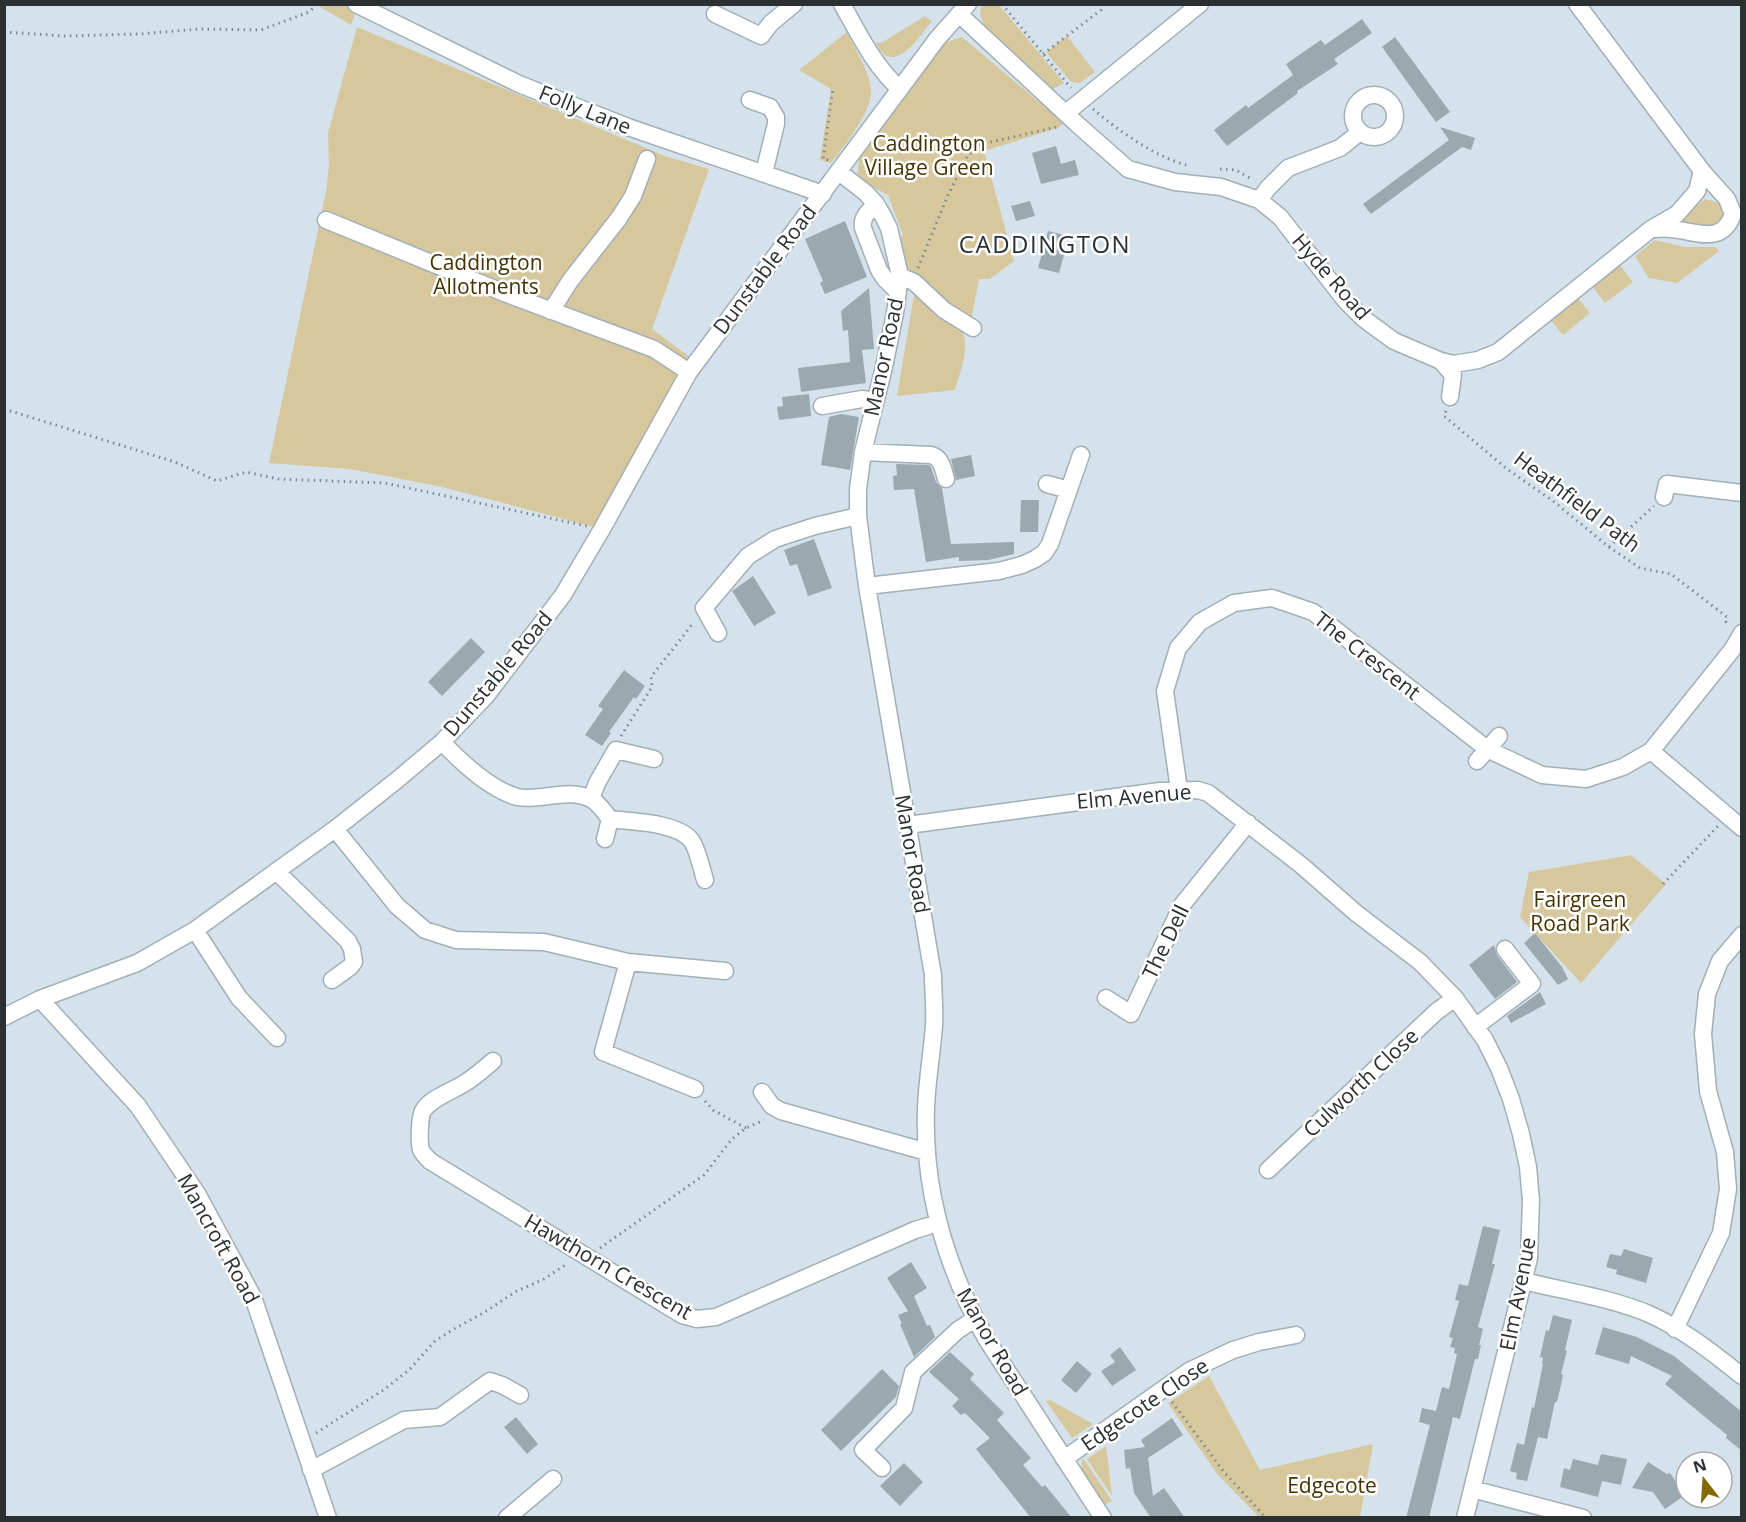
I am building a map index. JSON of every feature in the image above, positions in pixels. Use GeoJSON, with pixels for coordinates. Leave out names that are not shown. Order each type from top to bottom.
{"type":"FeatureCollection","features":[{"type":"Feature","properties":{"kind":"street","name":"Folly Lane"},"geometry":{"type":"LineString","coordinates":[[356,4],[519,84],[628,128],[823,194]]}},
{"type":"Feature","properties":{"kind":"street"},"geometry":{"type":"LineString","coordinates":[[715,14],[761,36],[771,23],[794,4]]}},
{"type":"Feature","properties":{"kind":"street"},"geometry":{"type":"LineString","coordinates":[[842,4],[873,58],[888,78],[900,89]]}},
{"type":"Feature","properties":{"kind":"street"},"geometry":{"type":"LineString","coordinates":[[1072,119],[1081,100],[1200,4]]}},
{"type":"Feature","properties":{"kind":"street"},"geometry":{"type":"LineString","coordinates":[[1576,4],[1702,171],[1727,199],[1735,226],[1707,235],[1671,228],[1651,229]]}},
{"type":"Feature","properties":{"kind":"street","name":"Dunstable Road"},"geometry":{"type":"LineString","coordinates":[[4,1017],[40,999],[137,963],[195,930],[335,829],[442,742],[486,696],[563,595],[689,372],[900,89],[963,9]]}},
{"type":"Feature","properties":{"kind":"street","name":"Hyde Road"},"geometry":{"type":"LineString","coordinates":[[963,9],[1072,119],[1128,169],[1174,182],[1263,194],[1345,300],[1364,319],[1394,341],[1441,361],[1454,364],[1478,360],[1498,352],[1651,229],[1677,213],[1697,191],[1702,171]]}},
{"type":"Feature","properties":{"kind":"street"},"geometry":{"type":"LineString","coordinates":[[750,100],[770,107],[776,117],[764,174]]}},
{"type":"Feature","properties":{"kind":"street"},"geometry":{"type":"LineString","coordinates":[[1263,194],[1288,168],[1340,148],[1360,132]]}},
{"type":"Feature","properties":{"kind":"street"},"geometry":{"type":"LineString","coordinates":[[551,311],[570,281],[629,203],[647,159]]}},
{"type":"Feature","properties":{"kind":"street","name":"Manor Road"},"geometry":{"type":"LineString","coordinates":[[841,169],[876,204],[889,228],[899,284],[884,367],[863,452],[858,489],[858,516],[867,586],[933,975],[934,1023],[926,1106],[927,1152],[938,1223],[954,1273],[975,1319],[1103,1518]]}},
{"type":"Feature","properties":{"kind":"street"},"geometry":{"type":"LineString","coordinates":[[876,204],[862,222],[879,270],[885,279],[899,284],[914,282],[944,310],[973,328]]}},
{"type":"Feature","properties":{"kind":"street"},"geometry":{"type":"LineString","coordinates":[[326,220],[551,311],[654,349],[689,372]]}},
{"type":"Feature","properties":{"kind":"street"},"geometry":{"type":"LineString","coordinates":[[1441,361],[1453,375],[1450,398]]}},
{"type":"Feature","properties":{"kind":"street"},"geometry":{"type":"LineString","coordinates":[[822,406],[862,399],[876,401]]}},
{"type":"Feature","properties":{"kind":"street"},"geometry":{"type":"LineString","coordinates":[[863,452],[938,457],[946,479]]}},
{"type":"Feature","properties":{"kind":"street"},"geometry":{"type":"LineString","coordinates":[[867,586],[999,572],[1022,565],[1044,553],[1050,544],[1081,455]]}},
{"type":"Feature","properties":{"kind":"street"},"geometry":{"type":"LineString","coordinates":[[1047,484],[1069,490]]}},
{"type":"Feature","properties":{"kind":"street"},"geometry":{"type":"LineString","coordinates":[[1667,484],[1742,493]]}},
{"type":"Feature","properties":{"kind":"street"},"geometry":{"type":"LineString","coordinates":[[718,633],[704,608],[748,556],[775,539],[815,526],[858,516]]}},
{"type":"Feature","properties":{"kind":"street","name":"The Crescent"},"geometry":{"type":"LineString","coordinates":[[1179,790],[1165,691],[1178,648],[1200,622],[1234,603],[1272,598],[1313,612],[1482,755],[1542,775],[1586,778],[1623,766],[1651,752],[1732,650],[1738,630]]}},
{"type":"Feature","properties":{"kind":"street"},"geometry":{"type":"LineString","coordinates":[[1482,755],[1499,736]]}},
{"type":"Feature","properties":{"kind":"street"},"geometry":{"type":"LineString","coordinates":[[442,742],[464,764],[502,792],[528,798],[578,796],[591,799],[610,819],[659,825],[681,832],[692,841],[705,880]]}},
{"type":"Feature","properties":{"kind":"street"},"geometry":{"type":"LineString","coordinates":[[591,799],[618,744],[654,759]]}},
{"type":"Feature","properties":{"kind":"street"},"geometry":{"type":"LineString","coordinates":[[1651,752],[1742,828]]}},
{"type":"Feature","properties":{"kind":"street","name":"Elm Avenue"},"geometry":{"type":"LineString","coordinates":[[908,825],[1179,790],[1198,790],[1208,793],[1300,865],[1355,914],[1420,962],[1455,998],[1485,1040],[1511,1099],[1528,1167],[1532,1200],[1529,1258],[1465,1518]]}},
{"type":"Feature","properties":{"kind":"street"},"geometry":{"type":"LineString","coordinates":[[605,839],[610,819]]}},
{"type":"Feature","properties":{"kind":"street","name":"The Dell"},"geometry":{"type":"LineString","coordinates":[[1106,998],[1131,1014],[1182,905],[1248,823]]}},
{"type":"Feature","properties":{"kind":"street"},"geometry":{"type":"LineString","coordinates":[[335,829],[397,906],[425,930],[456,940],[544,942],[628,962],[725,971]]}},
{"type":"Feature","properties":{"kind":"street"},"geometry":{"type":"LineString","coordinates":[[276,871],[348,941],[354,962],[350,968],[332,980]]}},
{"type":"Feature","properties":{"kind":"street"},"geometry":{"type":"LineString","coordinates":[[195,930],[239,998],[277,1038]]}},
{"type":"Feature","properties":{"kind":"street"},"geometry":{"type":"LineString","coordinates":[[1676,1329],[1721,1233],[1728,1189],[1725,1152],[1708,1092],[1703,1034],[1707,994],[1720,961],[1742,935]]}},
{"type":"Feature","properties":{"kind":"street"},"geometry":{"type":"LineString","coordinates":[[1475,1027],[1532,984],[1505,949]]}},
{"type":"Feature","properties":{"kind":"street"},"geometry":{"type":"LineString","coordinates":[[603,1052],[628,962]]}},
{"type":"Feature","properties":{"kind":"street","name":"Culworth Close"},"geometry":{"type":"LineString","coordinates":[[1268,1170],[1428,1020],[1455,998]]}},
{"type":"Feature","properties":{"kind":"street","name":"Mancroft Road"},"geometry":{"type":"LineString","coordinates":[[40,999],[138,1106],[198,1195],[253,1297],[328,1518]]}},
{"type":"Feature","properties":{"kind":"street"},"geometry":{"type":"LineString","coordinates":[[586,1049],[603,1052],[695,1089]]}},
{"type":"Feature","properties":{"kind":"street","name":"Hawthorn Crescent"},"geometry":{"type":"LineString","coordinates":[[494,1061],[467,1082],[434,1101],[422,1112],[420,1118],[422,1151],[430,1161],[690,1318],[716,1317],[915,1230],[938,1223]]}},
{"type":"Feature","properties":{"kind":"street"},"geometry":{"type":"LineString","coordinates":[[762,1092],[772,1106],[781,1111],[927,1152]]}},
{"type":"Feature","properties":{"kind":"street"},"geometry":{"type":"LineString","coordinates":[[1524,1281],[1613,1302],[1649,1314],[1711,1351],[1742,1377]]}},
{"type":"Feature","properties":{"kind":"street"},"geometry":{"type":"LineString","coordinates":[[882,1468],[863,1450],[904,1408],[913,1372],[958,1330],[975,1319]]}},
{"type":"Feature","properties":{"kind":"street","name":"Edgecote Close"},"geometry":{"type":"LineString","coordinates":[[1064,1459],[1189,1371],[1233,1350],[1296,1335]]}},
{"type":"Feature","properties":{"kind":"street"},"geometry":{"type":"LineString","coordinates":[[311,1470],[404,1420],[440,1417],[490,1382],[502,1385],[520,1395]]}},
{"type":"Feature","properties":{"kind":"street"},"geometry":{"type":"LineString","coordinates":[[507,1518],[553,1479]]}},
{"type":"Feature","properties":{"kind":"street"},"geometry":{"type":"LineString","coordinates":[[1472,1489],[1583,1518]]}},
{"type":"Feature","properties":{"kind":"path"},"geometry":{"type":"LineString","coordinates":[[4,32],[65,36],[139,34],[200,29],[261,30],[309,12],[317,4]]}},
{"type":"Feature","properties":{"kind":"path"},"geometry":{"type":"LineString","coordinates":[[1002,4],[1081,100],[1101,117],[1163,156],[1187,166],[1197,167]]}},
{"type":"Feature","properties":{"kind":"path"},"geometry":{"type":"LineString","coordinates":[[1043,54],[1101,10],[1103,4]]}},
{"type":"Feature","properties":{"kind":"path"},"geometry":{"type":"LineString","coordinates":[[833,88],[823,159],[841,169]]}},
{"type":"Feature","properties":{"kind":"path"},"geometry":{"type":"LineString","coordinates":[[899,284],[919,267],[948,195],[968,155],[982,144],[1054,128],[1072,119]]}},
{"type":"Feature","properties":{"kind":"path"},"geometry":{"type":"LineString","coordinates":[[1218,169],[1236,170],[1263,194]]}},
{"type":"Feature","properties":{"kind":"path","name":"Heathfield Path"},"geometry":{"type":"LineString","coordinates":[[1450,398],[1444,416],[1507,470],[1553,501],[1609,547],[1640,568],[1671,574],[1727,617],[1726,622],[1738,630]]}},
{"type":"Feature","properties":{"kind":"path"},"geometry":{"type":"LineString","coordinates":[[4,409],[175,462],[217,481],[246,472],[278,479],[385,483],[602,529]]}},
{"type":"Feature","properties":{"kind":"path"},"geometry":{"type":"LineString","coordinates":[[1609,547],[1667,484]]}},
{"type":"Feature","properties":{"kind":"path"},"geometry":{"type":"LineString","coordinates":[[618,744],[652,687],[651,677],[704,608]]}},
{"type":"Feature","properties":{"kind":"path"},"geometry":{"type":"LineString","coordinates":[[1663,884],[1727,816]]}},
{"type":"Feature","properties":{"kind":"path"},"geometry":{"type":"LineString","coordinates":[[695,1089],[713,1110],[746,1128]]}},
{"type":"Feature","properties":{"kind":"path"},"geometry":{"type":"LineString","coordinates":[[302,1442],[385,1389],[410,1369],[435,1341],[515,1292],[544,1279],[581,1254],[597,1251],[704,1175],[732,1139],[746,1128],[763,1120],[774,1121]]}},
{"type":"Feature","properties":{"kind":"path"},"geometry":{"type":"LineString","coordinates":[[1169,1398],[1224,1472],[1266,1518]]}},
{"type":"Feature","properties":{"kind":"green space"},"geometry":{"type":"Polygon","coordinates":[[[317,5],[358,5],[351,25],[317,5]]]}},
{"type":"Feature","properties":{"kind":"green space"},"geometry":{"type":"Polygon","coordinates":[[[999,5],[1064,83],[1053,89],[985,28],[980,14],[981,7],[999,5]]]}},
{"type":"Feature","properties":{"kind":"green space"},"geometry":{"type":"Polygon","coordinates":[[[925,16],[932,21],[906,52],[890,57],[883,53],[876,43],[883,42],[925,16]]]}},
{"type":"Feature","properties":{"kind":"green space","name":"Caddington Allotments"},"geometry":{"type":"Polygon","coordinates":[[[357,27],[665,156],[709,169],[652,329],[691,358],[602,529],[442,487],[350,469],[269,463],[326,192],[329,167],[328,133],[357,27]]]}},
{"type":"Feature","properties":{"kind":"green space"},"geometry":{"type":"Polygon","coordinates":[[[847,32],[868,75],[870,98],[857,128],[831,163],[820,160],[831,89],[799,70],[847,32]]]}},
{"type":"Feature","properties":{"kind":"green space"},"geometry":{"type":"Polygon","coordinates":[[[1067,36],[1095,72],[1080,83],[1071,82],[1046,52],[1067,36]]]}},
{"type":"Feature","properties":{"kind":"green space","name":"Caddington Village Green"},"geometry":{"type":"Polygon","coordinates":[[[962,37],[1064,123],[1058,128],[984,151],[1014,261],[990,279],[979,279],[972,316],[964,318],[903,267],[895,243],[903,235],[888,195],[857,179],[859,159],[944,43],[962,37]]]}},
{"type":"Feature","properties":{"kind":"green space"},"geometry":{"type":"Polygon","coordinates":[[[1705,199],[1720,203],[1728,218],[1707,232],[1676,221],[1705,199]]]}},
{"type":"Feature","properties":{"kind":"green space"},"geometry":{"type":"Polygon","coordinates":[[[1655,240],[1685,247],[1715,247],[1719,251],[1677,283],[1649,278],[1635,256],[1655,240]]]}},
{"type":"Feature","properties":{"kind":"green space"},"geometry":{"type":"Polygon","coordinates":[[[1619,264],[1633,282],[1605,303],[1592,286],[1619,264]]]}},
{"type":"Feature","properties":{"kind":"green space"},"geometry":{"type":"Polygon","coordinates":[[[915,289],[960,328],[963,335],[964,358],[955,390],[897,396],[915,289]]]}},
{"type":"Feature","properties":{"kind":"green space"},"geometry":{"type":"Polygon","coordinates":[[[1576,296],[1590,313],[1563,335],[1549,318],[1576,296]]]}},
{"type":"Feature","properties":{"kind":"green space","name":"Fairgreen Road Park"},"geometry":{"type":"Polygon","coordinates":[[[1631,855],[1666,884],[1581,983],[1520,917],[1529,872],[1631,855]]]}},
{"type":"Feature","properties":{"kind":"green space","name":"Edgecote"},"geometry":{"type":"Polygon","coordinates":[[[1209,1376],[1260,1470],[1373,1444],[1360,1517],[1259,1517],[1218,1475],[1168,1403],[1209,1376]]]}},
{"type":"Feature","properties":{"kind":"green space"},"geometry":{"type":"Polygon","coordinates":[[[1050,1400],[1093,1424],[1072,1438],[1046,1401],[1050,1400]]]}},
{"type":"Feature","properties":{"kind":"green space"},"geometry":{"type":"Polygon","coordinates":[[[1106,1446],[1112,1496],[1087,1459],[1106,1446]]]}},
{"type":"Feature","properties":{"kind":"green space"},"geometry":{"type":"Polygon","coordinates":[[[1083,1458],[1112,1501],[1104,1505],[1092,1488],[1083,1470],[1083,1458]]]}},
{"type":"Feature","properties":{"kind":"building"},"geometry":{"type":"Polygon","coordinates":[[[1362,19],[1372,33],[1334,59],[1338,64],[1297,91],[1298,93],[1227,146],[1214,130],[1246,105],[1248,108],[1293,75],[1286,64],[1321,40],[1325,45],[1362,19]]]}},
{"type":"Feature","properties":{"kind":"building"},"geometry":{"type":"Polygon","coordinates":[[[1395,37],[1450,112],[1436,122],[1382,47],[1395,37]]]}},
{"type":"Feature","properties":{"kind":"building"},"geometry":{"type":"Polygon","coordinates":[[[1440,127],[1475,138],[1471,150],[1462,147],[1371,214],[1363,204],[1449,140],[1440,127]]]}},
{"type":"Feature","properties":{"kind":"building"},"geometry":{"type":"Polygon","coordinates":[[[1056,146],[1061,164],[1075,160],[1079,175],[1041,184],[1032,153],[1056,146]]]}},
{"type":"Feature","properties":{"kind":"building"},"geometry":{"type":"Polygon","coordinates":[[[1030,201],[1035,216],[1016,221],[1011,206],[1030,201]]]}},
{"type":"Feature","properties":{"kind":"building"},"geometry":{"type":"Polygon","coordinates":[[[845,221],[867,277],[825,294],[820,283],[823,281],[805,239],[845,221]]]}},
{"type":"Feature","properties":{"kind":"building"},"geometry":{"type":"Polygon","coordinates":[[[1048,231],[1064,235],[1059,254],[1064,255],[1059,273],[1038,268],[1048,231]]]}},
{"type":"Feature","properties":{"kind":"building"},"geometry":{"type":"Polygon","coordinates":[[[869,288],[874,349],[862,350],[866,383],[801,392],[798,368],[850,362],[848,330],[843,331],[841,311],[869,288]]]}},
{"type":"Feature","properties":{"kind":"building"},"geometry":{"type":"Polygon","coordinates":[[[809,394],[811,416],[779,420],[777,407],[783,406],[782,397],[809,394]]]}},
{"type":"Feature","properties":{"kind":"building"},"geometry":{"type":"Polygon","coordinates":[[[841,414],[859,417],[850,470],[821,465],[829,417],[841,414]]]}},
{"type":"Feature","properties":{"kind":"building"},"geometry":{"type":"Polygon","coordinates":[[[971,455],[975,476],[956,480],[951,459],[971,455]]]}},
{"type":"Feature","properties":{"kind":"building"},"geometry":{"type":"Polygon","coordinates":[[[896,464],[929,465],[931,467],[936,482],[942,488],[951,544],[1014,542],[1014,554],[988,560],[959,561],[959,557],[926,562],[914,489],[894,490],[893,476],[897,475],[896,464]]]}},
{"type":"Feature","properties":{"kind":"building"},"geometry":{"type":"Polygon","coordinates":[[[1021,500],[1039,500],[1038,532],[1020,532],[1021,500]]]}},
{"type":"Feature","properties":{"kind":"building"},"geometry":{"type":"Polygon","coordinates":[[[814,539],[832,588],[808,596],[797,564],[790,566],[784,550],[814,539]]]}},
{"type":"Feature","properties":{"kind":"building"},"geometry":{"type":"Polygon","coordinates":[[[753,576],[776,613],[754,626],[732,591],[753,576]]]}},
{"type":"Feature","properties":{"kind":"building"},"geometry":{"type":"Polygon","coordinates":[[[471,638],[485,652],[442,696],[428,682],[471,638]]]}},
{"type":"Feature","properties":{"kind":"building"},"geometry":{"type":"Polygon","coordinates":[[[624,670],[645,686],[636,699],[634,697],[602,746],[585,735],[603,709],[598,706],[624,670]]]}},
{"type":"Feature","properties":{"kind":"building"},"geometry":{"type":"Polygon","coordinates":[[[1535,933],[1562,967],[1568,979],[1558,985],[1524,943],[1535,933]]]}},
{"type":"Feature","properties":{"kind":"building"},"geometry":{"type":"Polygon","coordinates":[[[1494,945],[1497,955],[1517,982],[1495,999],[1469,965],[1494,945]]]}},
{"type":"Feature","properties":{"kind":"building"},"geometry":{"type":"Polygon","coordinates":[[[1540,992],[1546,1004],[1511,1023],[1507,1016],[1540,992]]]}},
{"type":"Feature","properties":{"kind":"building"},"geometry":{"type":"Polygon","coordinates":[[[1483,1226],[1500,1230],[1492,1264],[1495,1264],[1478,1327],[1483,1329],[1478,1359],[1475,1359],[1460,1419],[1453,1417],[1429,1518],[1406,1518],[1430,1425],[1419,1422],[1422,1408],[1436,1411],[1442,1387],[1449,1389],[1457,1354],[1454,1353],[1455,1348],[1450,1347],[1453,1338],[1449,1337],[1459,1301],[1455,1300],[1459,1284],[1468,1286],[1483,1226]]]}},
{"type":"Feature","properties":{"kind":"building"},"geometry":{"type":"Polygon","coordinates":[[[1624,1249],[1653,1258],[1646,1283],[1616,1274],[1617,1270],[1606,1267],[1610,1254],[1621,1256],[1624,1249]]]}},
{"type":"Feature","properties":{"kind":"building"},"geometry":{"type":"Polygon","coordinates":[[[911,1262],[927,1288],[914,1296],[927,1326],[930,1325],[935,1337],[914,1357],[898,1315],[908,1311],[887,1278],[911,1262]]]}},
{"type":"Feature","properties":{"kind":"building"},"geometry":{"type":"Polygon","coordinates":[[[1553,1315],[1572,1320],[1560,1389],[1547,1439],[1538,1437],[1527,1481],[1516,1479],[1517,1473],[1510,1471],[1517,1443],[1524,1445],[1543,1364],[1543,1358],[1540,1357],[1546,1330],[1549,1331],[1553,1315]]]}},
{"type":"Feature","properties":{"kind":"building"},"geometry":{"type":"Polygon","coordinates":[[[1603,1327],[1637,1337],[1674,1356],[1742,1412],[1742,1451],[1726,1438],[1727,1435],[1665,1384],[1672,1376],[1631,1356],[1629,1364],[1595,1354],[1603,1327]]]}},
{"type":"Feature","properties":{"kind":"building"},"geometry":{"type":"Polygon","coordinates":[[[1120,1347],[1136,1370],[1112,1386],[1101,1371],[1115,1362],[1110,1355],[1120,1347]]]}},
{"type":"Feature","properties":{"kind":"building"},"geometry":{"type":"Polygon","coordinates":[[[950,1352],[974,1374],[970,1379],[1004,1413],[997,1420],[1031,1458],[1023,1465],[1042,1487],[1045,1485],[1072,1518],[1031,1518],[976,1449],[990,1438],[965,1413],[961,1415],[952,1406],[959,1399],[929,1372],[950,1352]]]}},
{"type":"Feature","properties":{"kind":"building"},"geometry":{"type":"Polygon","coordinates":[[[1077,1361],[1092,1374],[1076,1393],[1061,1380],[1077,1361]]]}},
{"type":"Feature","properties":{"kind":"building"},"geometry":{"type":"Polygon","coordinates":[[[882,1369],[899,1386],[896,1397],[841,1451],[821,1430],[882,1369]]]}},
{"type":"Feature","properties":{"kind":"building"},"geometry":{"type":"Polygon","coordinates":[[[516,1417],[538,1444],[527,1454],[504,1427],[516,1417]]]}},
{"type":"Feature","properties":{"kind":"building"},"geometry":{"type":"Polygon","coordinates":[[[1172,1418],[1183,1435],[1148,1458],[1153,1496],[1164,1488],[1185,1518],[1151,1518],[1134,1493],[1130,1468],[1126,1469],[1124,1450],[1145,1447],[1141,1440],[1172,1418]]]}},
{"type":"Feature","properties":{"kind":"building"},"geometry":{"type":"Polygon","coordinates":[[[1601,1454],[1627,1459],[1621,1485],[1602,1481],[1598,1497],[1560,1487],[1564,1468],[1570,1470],[1573,1459],[1598,1465],[1601,1454]]]}},
{"type":"Feature","properties":{"kind":"building"},"geometry":{"type":"Polygon","coordinates":[[[1648,1462],[1667,1474],[1670,1473],[1674,1479],[1674,1503],[1665,1509],[1653,1492],[1632,1488],[1648,1462]]]}},
{"type":"Feature","properties":{"kind":"building"},"geometry":{"type":"Polygon","coordinates":[[[904,1463],[923,1482],[900,1506],[880,1486],[904,1463]]]}},
{"type":"Feature","properties":{"kind":"district","name":"CADDINGTON"},"geometry":{"type":"Point","coordinates":[1045,245]}}]}
